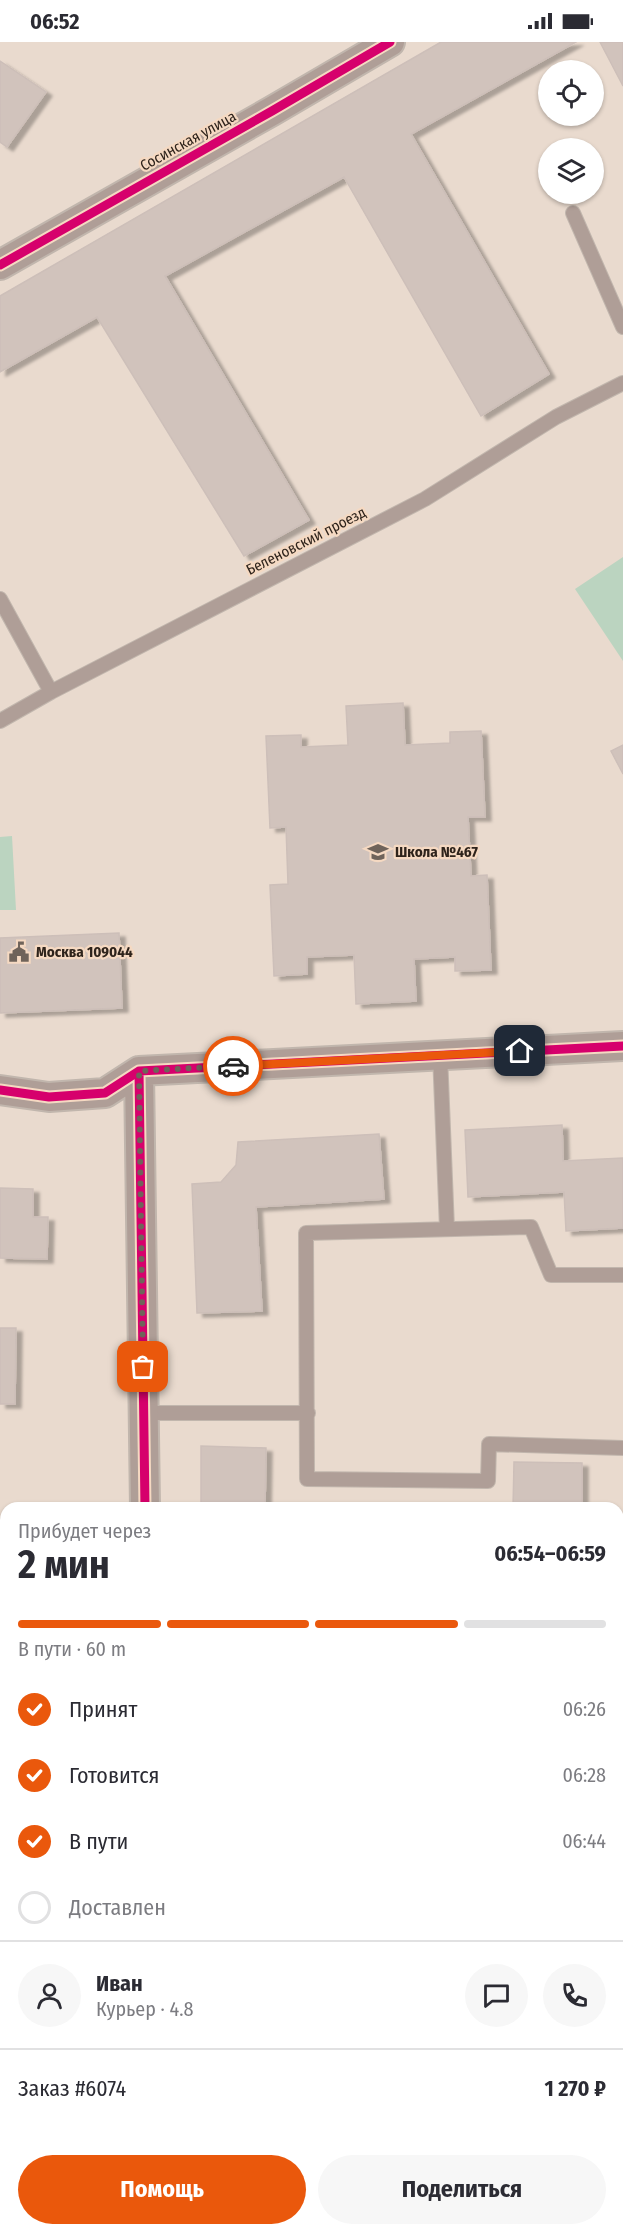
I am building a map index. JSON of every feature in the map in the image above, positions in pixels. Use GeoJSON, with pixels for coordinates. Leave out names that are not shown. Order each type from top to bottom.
{"type":"FeatureCollection","features":[{"type":"Feature","properties":{"kind":"street","name":"Сосинская улица"},"geometry":{"type":"LineString","coordinates":[[0,265],[390,42]]}},
{"type":"Feature","properties":{"kind":"street"},"geometry":{"type":"LineString","coordinates":[[0,1090],[49,1097],[105,1093],[139,1071],[623,1046]]}},
{"type":"Feature","properties":{"kind":"street"},"geometry":{"type":"LineString","coordinates":[[139,1071],[145,1502]]}},
{"type":"Feature","properties":{"kind":"lane"},"geometry":{"type":"LineString","coordinates":[[573,213],[623,327]]}},
{"type":"Feature","properties":{"kind":"lane","name":"Беленовский проезд"},"geometry":{"type":"LineString","coordinates":[[0,721],[51,692],[425,499],[556,417],[623,383]]}},
{"type":"Feature","properties":{"kind":"lane"},"geometry":{"type":"LineString","coordinates":[[0,599],[51,692]]}},
{"type":"Feature","properties":{"kind":"lane"},"geometry":{"type":"LineString","coordinates":[[440,1054],[447,1228]]}},
{"type":"Feature","properties":{"kind":"lane"},"geometry":{"type":"LineString","coordinates":[[623,1275],[551,1275],[531,1227],[306,1233],[307,1479],[488,1481],[489,1444],[623,1448]]}},
{"type":"Feature","properties":{"kind":"lane"},"geometry":{"type":"LineString","coordinates":[[144,1413],[308,1413]]}},
{"type":"Feature","properties":{"kind":"green space"},"geometry":{"type":"Polygon","coordinates":[[[623,557],[623,661],[575,589],[623,557]]]}},
{"type":"Feature","properties":{"kind":"green space"},"geometry":{"type":"Polygon","coordinates":[[[12,836],[16,910],[0,910],[0,837],[12,836]]]}},
{"type":"Feature","properties":{"kind":"building"},"geometry":{"type":"Polygon","coordinates":[[[441,42],[576,42],[544,60],[538,60],[538,63],[411,134],[549,374],[481,416],[344,177],[165,276],[309,520],[244,556],[97,317],[0,372],[0,296],[441,42]]]}},
{"type":"Feature","properties":{"kind":"building"},"geometry":{"type":"Polygon","coordinates":[[[600,42],[623,42],[623,86],[600,42]]]}},
{"type":"Feature","properties":{"kind":"building"},"geometry":{"type":"Polygon","coordinates":[[[0,61],[46,92],[7,147],[0,142],[0,61]]]}},
{"type":"Feature","properties":{"kind":"building","name":"Школа №467"},"geometry":{"type":"Polygon","coordinates":[[[403,703],[405,745],[450,743],[450,732],[481,731],[485,817],[468,817],[471,876],[487,875],[491,970],[455,971],[455,957],[414,959],[416,1001],[356,1004],[354,955],[307,957],[307,974],[274,976],[270,885],[288,884],[286,827],[270,828],[266,736],[301,735],[301,747],[348,745],[346,706],[403,703]]]}},
{"type":"Feature","properties":{"kind":"building"},"geometry":{"type":"Polygon","coordinates":[[[623,745],[623,774],[611,751],[623,745]]]}},
{"type":"Feature","properties":{"kind":"building"},"geometry":{"type":"Polygon","coordinates":[[[119,933],[122,1008],[0,1013],[0,938],[119,933]]]}},
{"type":"Feature","properties":{"kind":"building"},"geometry":{"type":"Polygon","coordinates":[[[562,1125],[563,1161],[623,1158],[623,1228],[566,1231],[564,1192],[468,1197],[465,1130],[562,1125]]]}},
{"type":"Feature","properties":{"kind":"building"},"geometry":{"type":"Polygon","coordinates":[[[379,1134],[384,1199],[256,1207],[262,1311],[197,1313],[192,1184],[221,1182],[236,1165],[238,1142],[379,1134]]]}},
{"type":"Feature","properties":{"kind":"building"},"geometry":{"type":"Polygon","coordinates":[[[0,1188],[33,1189],[33,1217],[48,1217],[47,1259],[0,1258],[0,1188]]]}},
{"type":"Feature","properties":{"kind":"building"},"geometry":{"type":"Polygon","coordinates":[[[0,1328],[16,1328],[15,1404],[0,1404],[0,1328]]]}},
{"type":"Feature","properties":{"kind":"building"},"geometry":{"type":"Polygon","coordinates":[[[201,1446],[266,1448],[265,1502],[201,1502],[201,1446]]]}},
{"type":"Feature","properties":{"kind":"building"},"geometry":{"type":"Polygon","coordinates":[[[514,1462],[582,1463],[582,1502],[513,1502],[514,1462]]]}},
{"type":"Feature","properties":{"kind":"cycle path"},"geometry":{"type":"LineString","coordinates":[[0,265],[390,42]]}},
{"type":"Feature","properties":{"kind":"cycle path"},"geometry":{"type":"LineString","coordinates":[[0,1090],[49,1097],[105,1093],[139,1071],[623,1046]]}},
{"type":"Feature","properties":{"kind":"cycle path"},"geometry":{"type":"LineString","coordinates":[[139,1071],[145,1502]]}},
{"type":"Feature","properties":{"kind":"way so far"},"geometry":{"type":"LineString","coordinates":[[143,1367],[139,1071],[233,1066]]}},
{"type":"Feature","properties":{"kind":"place","name":"Школа №467"},"geometry":{"type":"Point","coordinates":[378,852]}},
{"type":"Feature","properties":{"kind":"place","name":"Москва 109044"},"geometry":{"type":"Point","coordinates":[19,952]}},
{"type":"Feature","properties":{"kind":"route"},"geometry":{"type":"LineString","coordinates":[[233,1066],[520,1051]]}}]}
